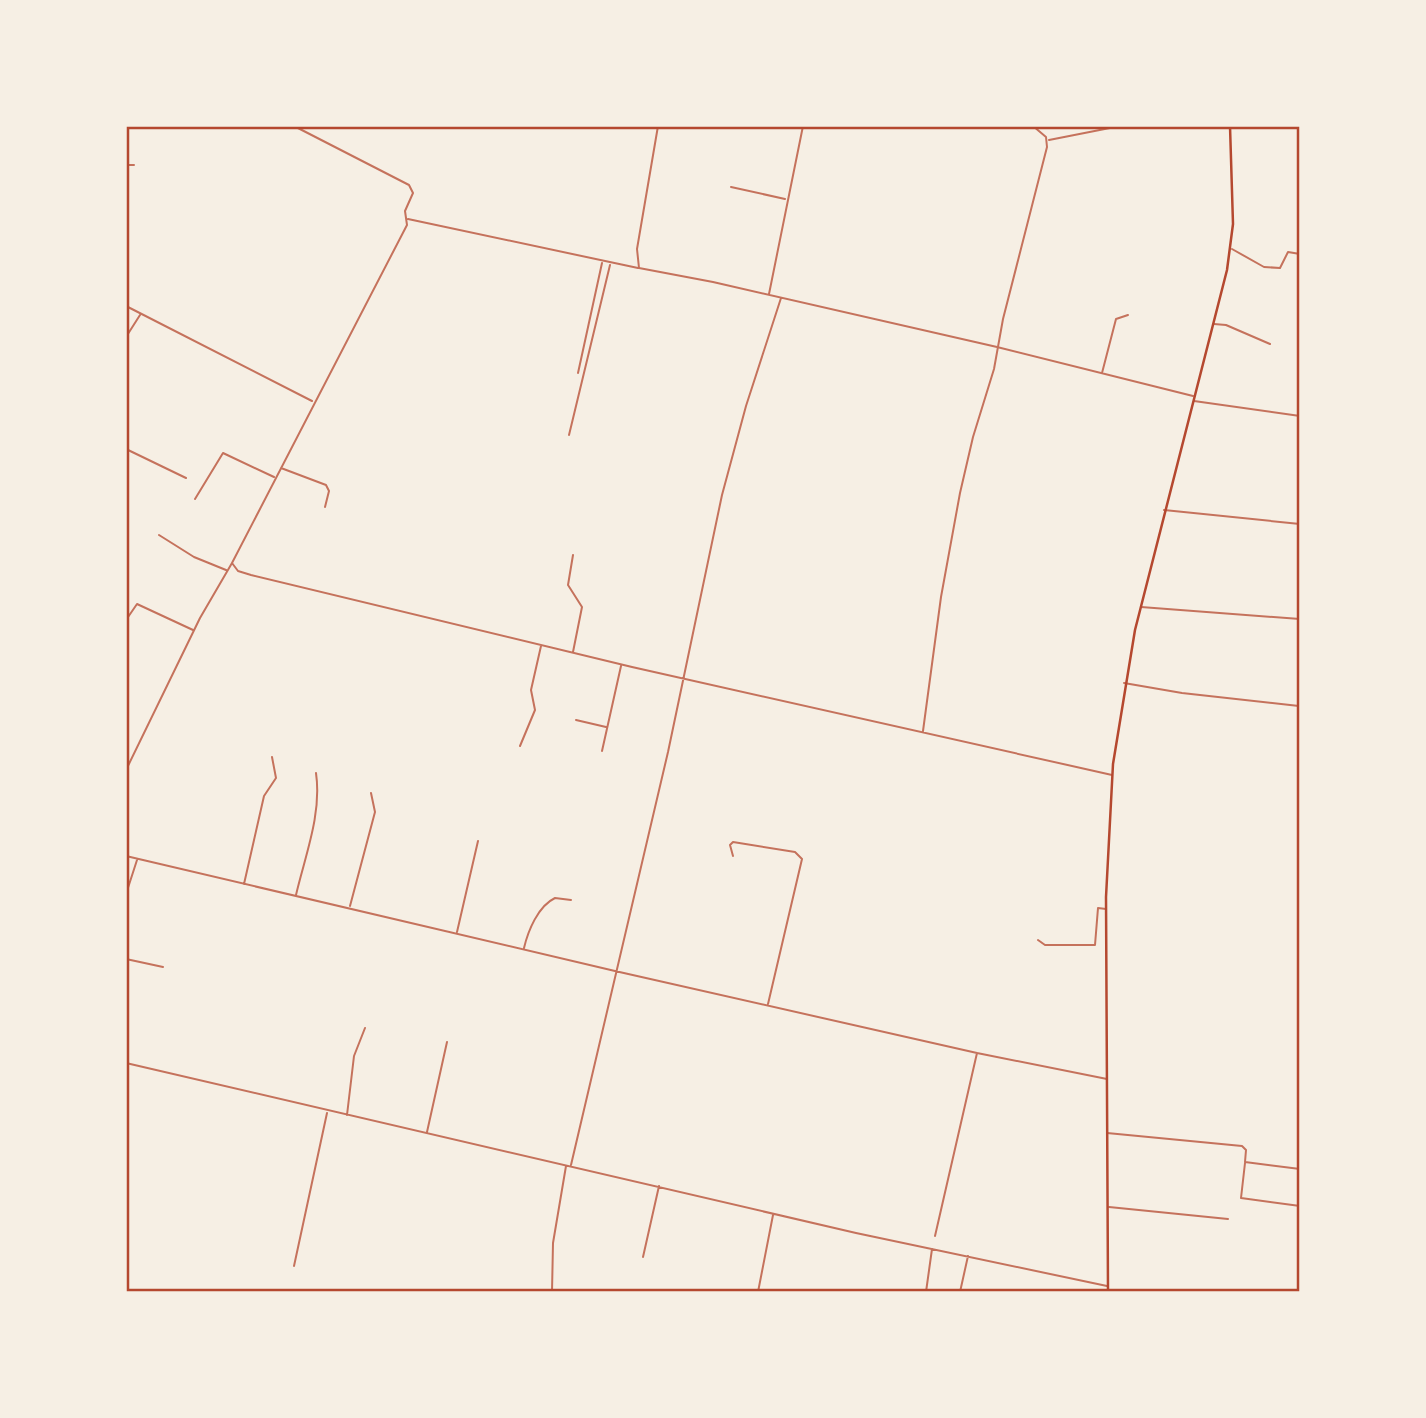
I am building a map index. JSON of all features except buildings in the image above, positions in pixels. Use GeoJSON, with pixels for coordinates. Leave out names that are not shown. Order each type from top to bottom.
{"type":"FeatureCollection","features":[{"type":"Feature","properties":{"kind":"main road"},"geometry":{"type":"LineString","coordinates":[[1108,1292],[1107,909],[1112,775],[1124,683],[1140,607],[1231,248],[1233,196],[1230,126]]}},
{"type":"Feature","properties":{"kind":"street"},"geometry":{"type":"LineString","coordinates":[[126,769],[194,631],[406,228],[405,211],[412,193],[409,185],[294,126]]}},
{"type":"Feature","properties":{"kind":"street"},"geometry":{"type":"LineString","coordinates":[[639,268],[637,249],[657,126]]}},
{"type":"Feature","properties":{"kind":"street"},"geometry":{"type":"LineString","coordinates":[[769,295],[786,199],[803,126]]}},
{"type":"Feature","properties":{"kind":"street"},"geometry":{"type":"LineString","coordinates":[[1033,126],[1047,141]]}},
{"type":"Feature","properties":{"kind":"street"},"geometry":{"type":"LineString","coordinates":[[1047,141],[1120,126]]}},
{"type":"Feature","properties":{"kind":"street"},"geometry":{"type":"LineString","coordinates":[[922,732],[960,493],[973,437],[994,369],[1047,141]]}},
{"type":"Feature","properties":{"kind":"street"},"geometry":{"type":"LineString","coordinates":[[126,165],[134,165]]}},
{"type":"Feature","properties":{"kind":"street"},"geometry":{"type":"LineString","coordinates":[[731,187],[786,199]]}},
{"type":"Feature","properties":{"kind":"street"},"geometry":{"type":"LineString","coordinates":[[407,219],[486,233],[610,264],[769,295],[997,347],[1193,399],[1300,416]]}},
{"type":"Feature","properties":{"kind":"street"},"geometry":{"type":"LineString","coordinates":[[1231,248],[1272,269],[1280,268],[1288,252],[1300,254]]}},
{"type":"Feature","properties":{"kind":"street"},"geometry":{"type":"LineString","coordinates":[[578,373],[602,262]]}},
{"type":"Feature","properties":{"kind":"street"},"geometry":{"type":"LineString","coordinates":[[569,435],[610,264]]}},
{"type":"Feature","properties":{"kind":"street"},"geometry":{"type":"LineString","coordinates":[[552,1292],[553,1243],[569,1165],[668,752],[681,678],[722,495],[746,406],[781,298]]}},
{"type":"Feature","properties":{"kind":"street"},"geometry":{"type":"LineString","coordinates":[[126,306],[314,402]]}},
{"type":"Feature","properties":{"kind":"street"},"geometry":{"type":"LineString","coordinates":[[126,337],[141,314]]}},
{"type":"Feature","properties":{"kind":"street"},"geometry":{"type":"LineString","coordinates":[[1102,373],[1116,319],[1128,315]]}},
{"type":"Feature","properties":{"kind":"street"},"geometry":{"type":"LineString","coordinates":[[1213,324],[1226,325],[1270,344]]}},
{"type":"Feature","properties":{"kind":"street"},"geometry":{"type":"LineString","coordinates":[[126,449],[186,478]]}},
{"type":"Feature","properties":{"kind":"street"},"geometry":{"type":"LineString","coordinates":[[195,499],[223,453],[275,477]]}},
{"type":"Feature","properties":{"kind":"street"},"geometry":{"type":"LineString","coordinates":[[280,467],[326,485],[329,491],[325,508]]}},
{"type":"Feature","properties":{"kind":"street"},"geometry":{"type":"LineString","coordinates":[[1164,510],[1300,524]]}},
{"type":"Feature","properties":{"kind":"street"},"geometry":{"type":"LineString","coordinates":[[159,535],[194,556],[227,571]]}},
{"type":"Feature","properties":{"kind":"street"},"geometry":{"type":"LineString","coordinates":[[573,555],[568,585],[582,607],[573,652]]}},
{"type":"Feature","properties":{"kind":"street"},"geometry":{"type":"LineString","coordinates":[[232,562],[237,570],[251,575],[622,665],[1112,775]]}},
{"type":"Feature","properties":{"kind":"street"},"geometry":{"type":"LineString","coordinates":[[126,620],[137,604],[194,631]]}},
{"type":"Feature","properties":{"kind":"street"},"geometry":{"type":"LineString","coordinates":[[1140,607],[1300,618]]}},
{"type":"Feature","properties":{"kind":"street"},"geometry":{"type":"LineString","coordinates":[[520,746],[535,710],[531,690],[541,645]]}},
{"type":"Feature","properties":{"kind":"street"},"geometry":{"type":"LineString","coordinates":[[602,751],[622,665]]}},
{"type":"Feature","properties":{"kind":"street"},"geometry":{"type":"LineString","coordinates":[[1124,683],[1182,693],[1299,706]]}},
{"type":"Feature","properties":{"kind":"street"},"geometry":{"type":"LineString","coordinates":[[576,720],[607,727]]}},
{"type":"Feature","properties":{"kind":"street"},"geometry":{"type":"LineString","coordinates":[[244,884],[264,796],[276,778],[272,757]]}},
{"type":"Feature","properties":{"kind":"street"},"geometry":{"type":"LineString","coordinates":[[296,895],[313,828],[318,791],[316,773]]}},
{"type":"Feature","properties":{"kind":"street"},"geometry":{"type":"LineString","coordinates":[[349,908],[376,812],[371,793]]}},
{"type":"Feature","properties":{"kind":"street"},"geometry":{"type":"LineString","coordinates":[[457,933],[478,841]]}},
{"type":"Feature","properties":{"kind":"street"},"geometry":{"type":"LineString","coordinates":[[733,856],[730,845],[733,842],[795,852],[802,859],[767,1004]]}},
{"type":"Feature","properties":{"kind":"street"},"geometry":{"type":"LineString","coordinates":[[126,856],[978,1054],[1108,1079]]}},
{"type":"Feature","properties":{"kind":"street"},"geometry":{"type":"LineString","coordinates":[[126,894],[138,859]]}},
{"type":"Feature","properties":{"kind":"street"},"geometry":{"type":"LineString","coordinates":[[524,949],[531,927],[546,904],[555,898],[571,900]]}},
{"type":"Feature","properties":{"kind":"street"},"geometry":{"type":"LineString","coordinates":[[1038,940],[1045,945],[1096,945],[1098,908],[1107,909]]}},
{"type":"Feature","properties":{"kind":"street"},"geometry":{"type":"LineString","coordinates":[[126,959],[163,967]]}},
{"type":"Feature","properties":{"kind":"street"},"geometry":{"type":"LineString","coordinates":[[346,1116],[354,1056],[365,1028]]}},
{"type":"Feature","properties":{"kind":"street"},"geometry":{"type":"LineString","coordinates":[[426,1133],[447,1042]]}},
{"type":"Feature","properties":{"kind":"street"},"geometry":{"type":"LineString","coordinates":[[935,1236],[978,1054]]}},
{"type":"Feature","properties":{"kind":"street"},"geometry":{"type":"LineString","coordinates":[[126,1063],[328,1112],[659,1185],[774,1214],[1108,1286]]}},
{"type":"Feature","properties":{"kind":"street"},"geometry":{"type":"LineString","coordinates":[[294,1266],[328,1112]]}},
{"type":"Feature","properties":{"kind":"street"},"geometry":{"type":"LineString","coordinates":[[1107,1133],[1242,1146],[1246,1150],[1241,1198],[1300,1206]]}},
{"type":"Feature","properties":{"kind":"street"},"geometry":{"type":"LineString","coordinates":[[1245,1162],[1300,1169]]}},
{"type":"Feature","properties":{"kind":"street"},"geometry":{"type":"LineString","coordinates":[[643,1257],[659,1185]]}},
{"type":"Feature","properties":{"kind":"street"},"geometry":{"type":"LineString","coordinates":[[1108,1207],[1228,1219]]}},
{"type":"Feature","properties":{"kind":"street"},"geometry":{"type":"LineString","coordinates":[[758,1292],[774,1214]]}},
{"type":"Feature","properties":{"kind":"street"},"geometry":{"type":"LineString","coordinates":[[926,1292],[932,1248]]}},
{"type":"Feature","properties":{"kind":"street"},"geometry":{"type":"LineString","coordinates":[[960,1292],[968,1255]]}}]}
